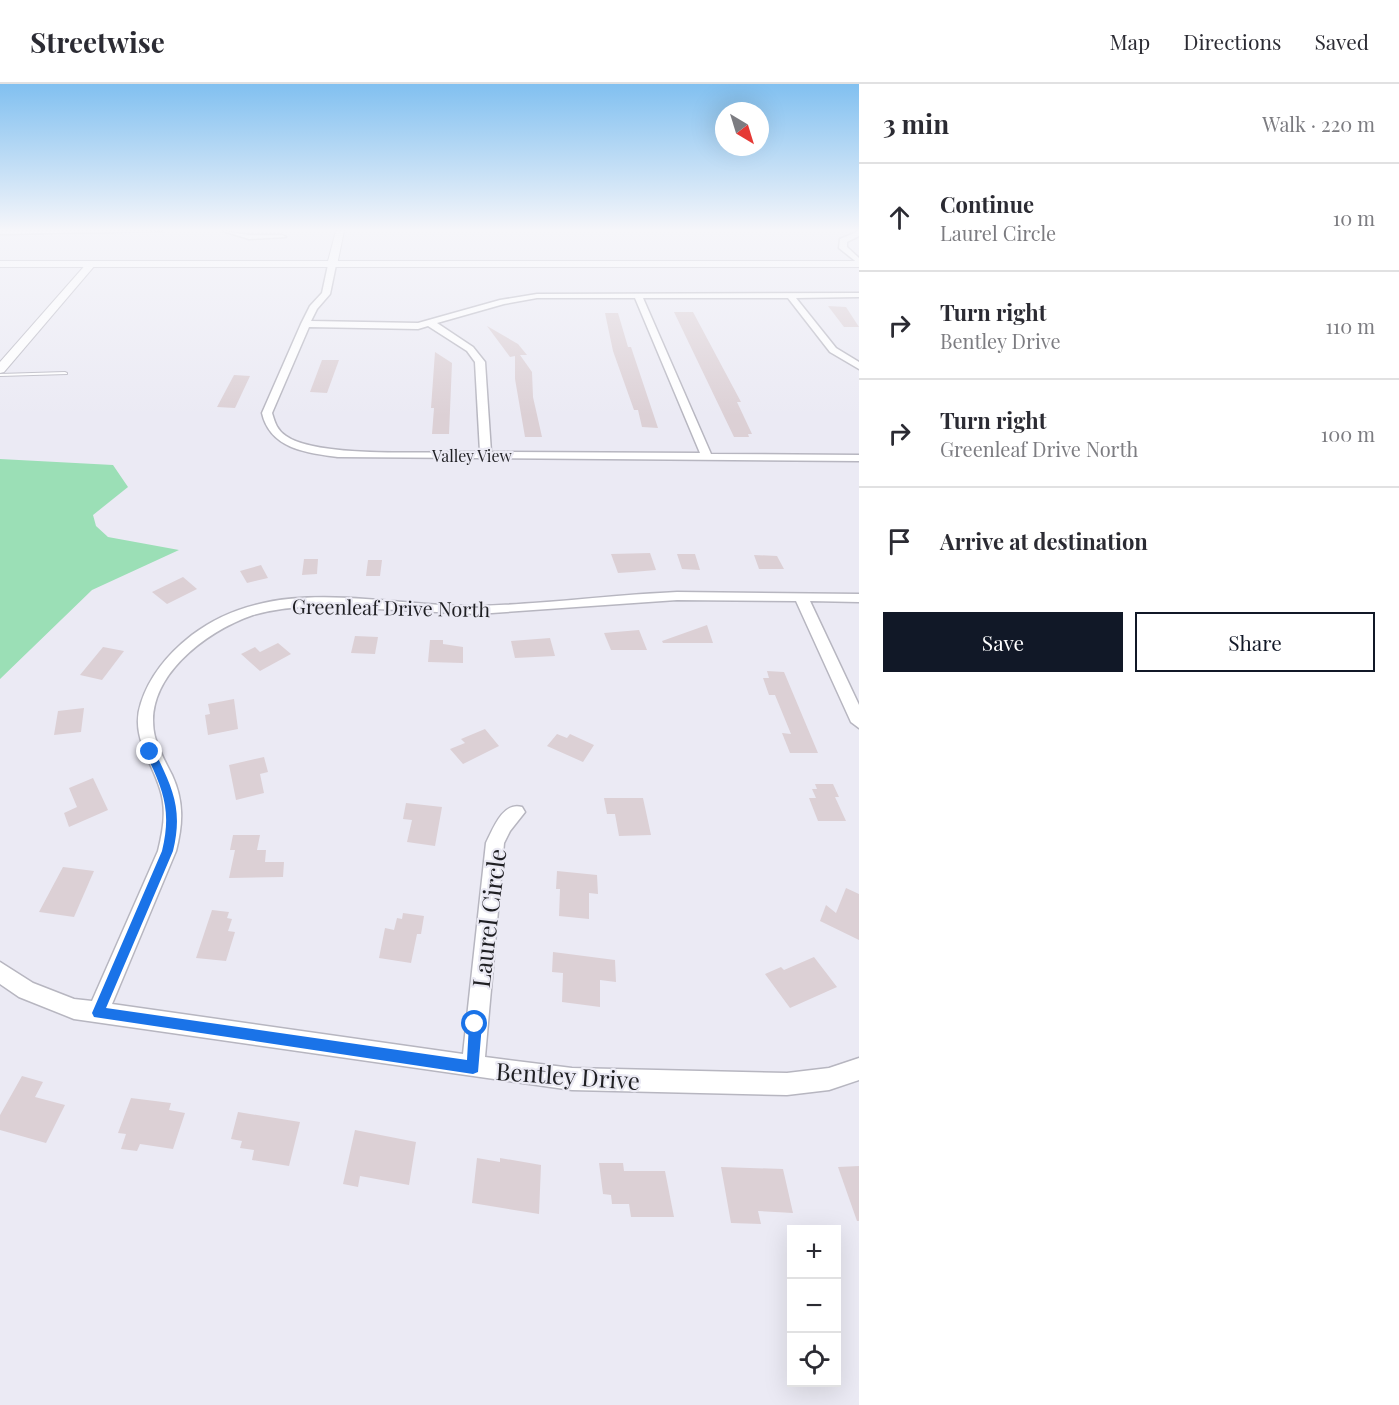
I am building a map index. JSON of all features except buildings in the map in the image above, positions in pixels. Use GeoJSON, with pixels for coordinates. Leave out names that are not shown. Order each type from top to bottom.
{"type":"FeatureCollection","features":[{"type":"Feature","properties":{"kind":"street"},"geometry":{"type":"LineString","coordinates":[[0,370],[66,293]]}},
{"type":"Feature","properties":{"kind":"street","name":"Valley View"},"geometry":{"type":"LineString","coordinates":[[326,293],[313,308],[305,324],[267,413],[270,427],[280,438],[308,449],[338,454],[859,458]]}},
{"type":"Feature","properties":{"kind":"street"},"geometry":{"type":"LineString","coordinates":[[790,295],[836,353],[859,366]]}},
{"type":"Feature","properties":{"kind":"street"},"geometry":{"type":"LineString","coordinates":[[305,324],[395,327],[430,323],[525,297],[859,295]]}},
{"type":"Feature","properties":{"kind":"street"},"geometry":{"type":"LineString","coordinates":[[638,296],[707,457]]}},
{"type":"Feature","properties":{"kind":"street"},"geometry":{"type":"LineString","coordinates":[[430,323],[470,349],[480,362],[486,455]]}},
{"type":"Feature","properties":{"kind":"street","name":"Greenleaf Drive North"},"geometry":{"type":"LineString","coordinates":[[98,1013],[167,851],[173,827],[169,792],[150,752],[147,735],[150,702],[156,686],[176,657],[210,630],[253,611],[298,602],[324,601],[474,611],[676,597],[859,598]]}},
{"type":"Feature","properties":{"kind":"street"},"geometry":{"type":"LineString","coordinates":[[801,597],[859,722]]}},
{"type":"Feature","properties":{"kind":"street","name":"Laurel Circle"},"geometry":{"type":"LineString","coordinates":[[473,1067],[495,843],[503,826],[516,812]]}},
{"type":"Feature","properties":{"kind":"street","name":"Bentley Drive"},"geometry":{"type":"LineString","coordinates":[[0,972],[46,1000],[74,1009],[473,1067],[572,1079],[787,1084],[829,1079],[859,1069]]}},
{"type":"Feature","properties":{"kind":"lane"},"geometry":{"type":"LineString","coordinates":[[0,370],[64,373]]}},
{"type":"Feature","properties":{"kind":"green space"},"geometry":{"type":"Polygon","coordinates":[[[0,459],[113,465],[128,487],[93,515],[96,526],[108,537],[179,550],[92,590],[0,679],[0,459]]]}},
{"type":"Feature","properties":{"kind":"route"},"geometry":{"type":"LineString","coordinates":[[150,752],[173,805],[173,827],[167,851],[98,1013],[473,1067],[475,1024]]}}]}
